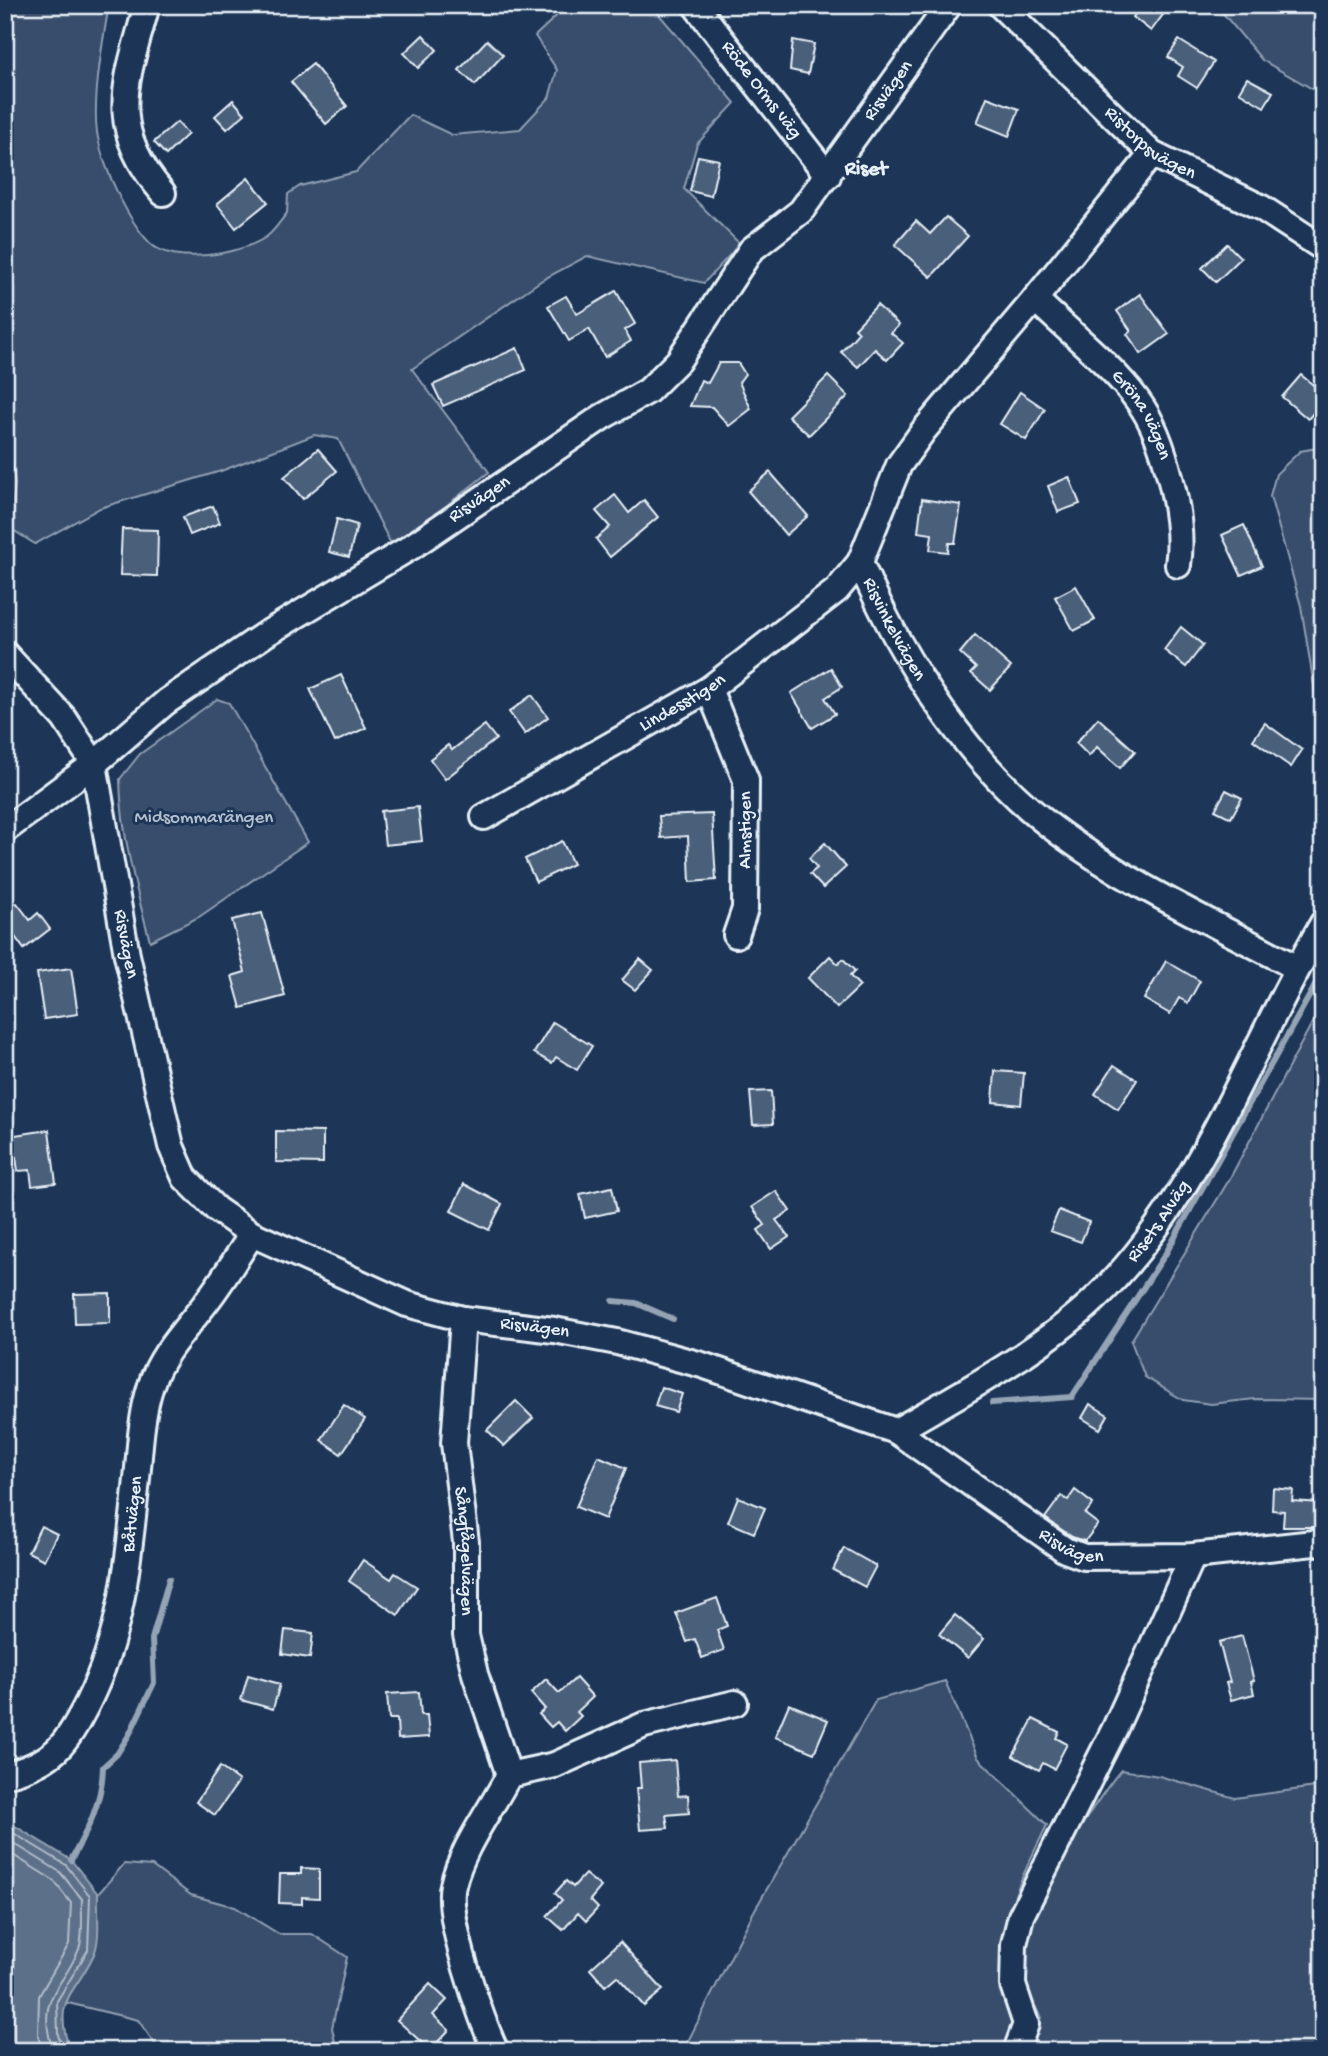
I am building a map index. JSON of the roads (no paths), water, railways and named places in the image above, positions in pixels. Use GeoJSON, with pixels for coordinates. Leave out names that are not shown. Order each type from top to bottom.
{"type":"FeatureCollection","features":[{"type":"Feature","properties":{"kind":"street"},"geometry":{"type":"LineString","coordinates":[[147,5],[126,85],[126,118],[130,142],[141,168],[163,193]]}},
{"type":"Feature","properties":{"kind":"street","name":"Röde Orms väg"},"geometry":{"type":"LineString","coordinates":[[695,5],[828,176]]}},
{"type":"Feature","properties":{"kind":"street","name":"Risvägen"},"geometry":{"type":"LineString","coordinates":[[949,5],[801,211],[751,250],[678,361],[648,391],[602,416],[411,547],[264,635],[166,702],[94,764],[127,955],[171,1146],[185,1178],[216,1209],[251,1234],[407,1304],[463,1319],[554,1330],[617,1342],[702,1366],[896,1431],[1065,1550],[1084,1557],[1193,1556],[1323,1542]]}},
{"type":"Feature","properties":{"kind":"street","name":"Ristorpsvägen"},"geometry":{"type":"LineString","coordinates":[[1000,5],[1152,154],[1262,208],[1323,248]]}},
{"type":"Feature","properties":{"kind":"street","name":"Risvinkelvägen"},"geometry":{"type":"LineString","coordinates":[[1152,154],[1035,299],[924,430],[899,465],[860,562],[883,617],[914,669],[953,724],[1011,791],[1060,833],[1122,873],[1297,968]]}},
{"type":"Feature","properties":{"kind":"street","name":"Gröna vägen"},"geometry":{"type":"LineString","coordinates":[[1035,299],[1123,383],[1151,422],[1177,507],[1182,533],[1178,565]]}},
{"type":"Feature","properties":{"kind":"street","name":"Lindesstigen"},"geometry":{"type":"LineString","coordinates":[[484,817],[709,689],[836,590],[860,562]]}},
{"type":"Feature","properties":{"kind":"street"},"geometry":{"type":"LineString","coordinates":[[5,654],[64,718],[94,764],[5,830]]}},
{"type":"Feature","properties":{"kind":"street","name":"Almstigen"},"geometry":{"type":"LineString","coordinates":[[709,689],[746,780],[745,909],[736,935]]}},
{"type":"Feature","properties":{"kind":"street","name":"Risets Alväg"},"geometry":{"type":"LineString","coordinates":[[896,1431],[1065,1325],[1123,1270],[1177,1193],[1217,1126],[1297,968],[1323,923]]}},
{"type":"Feature","properties":{"kind":"street","name":"Båtvägen"},"geometry":{"type":"LineString","coordinates":[[5,1775],[31,1769],[56,1753],[68,1740],[106,1665],[127,1581],[144,1409],[152,1381],[170,1350],[251,1234]]}},
{"type":"Feature","properties":{"kind":"street","name":"Sångfågelvägen"},"geometry":{"type":"LineString","coordinates":[[463,1319],[454,1443],[466,1542],[466,1635],[475,1674],[509,1775]]}},
{"type":"Feature","properties":{"kind":"street"},"geometry":{"type":"LineString","coordinates":[[1016,2051],[1026,2024],[1013,1985],[1014,1944],[1021,1916],[1115,1728],[1193,1556]]}},
{"type":"Feature","properties":{"kind":"street"},"geometry":{"type":"LineString","coordinates":[[496,2051],[462,1950],[451,1894],[472,1842],[509,1775],[555,1765],[644,1725],[735,1703]]}},
{"type":"Feature","properties":{"kind":"water"},"geometry":{"type":"Polygon","coordinates":[[[5,1820],[71,1860],[98,1894],[96,1948],[68,1998],[63,2019],[70,2051],[5,2051],[5,1820]]]}},
{"type":"Feature","properties":{"kind":"waterway"},"geometry":{"type":"LineString","coordinates":[[992,1403],[1072,1397],[1166,1253],[1316,984]]}},
{"type":"Feature","properties":{"kind":"waterway"},"geometry":{"type":"LineString","coordinates":[[613,1301],[636,1303],[673,1319]]}},
{"type":"Feature","properties":{"kind":"waterway"},"geometry":{"type":"LineString","coordinates":[[71,1860],[97,1804],[103,1767],[117,1754],[129,1735],[154,1683],[152,1639],[169,1579]]}},
{"type":"Feature","properties":{"kind":"district","name":"Riset"},"geometry":{"type":"Point","coordinates":[866,170]}},
{"type":"Feature","properties":{"kind":"park label","name":"Midsommarängen"},"geometry":{"type":"Point","coordinates":[204,818]}}]}
